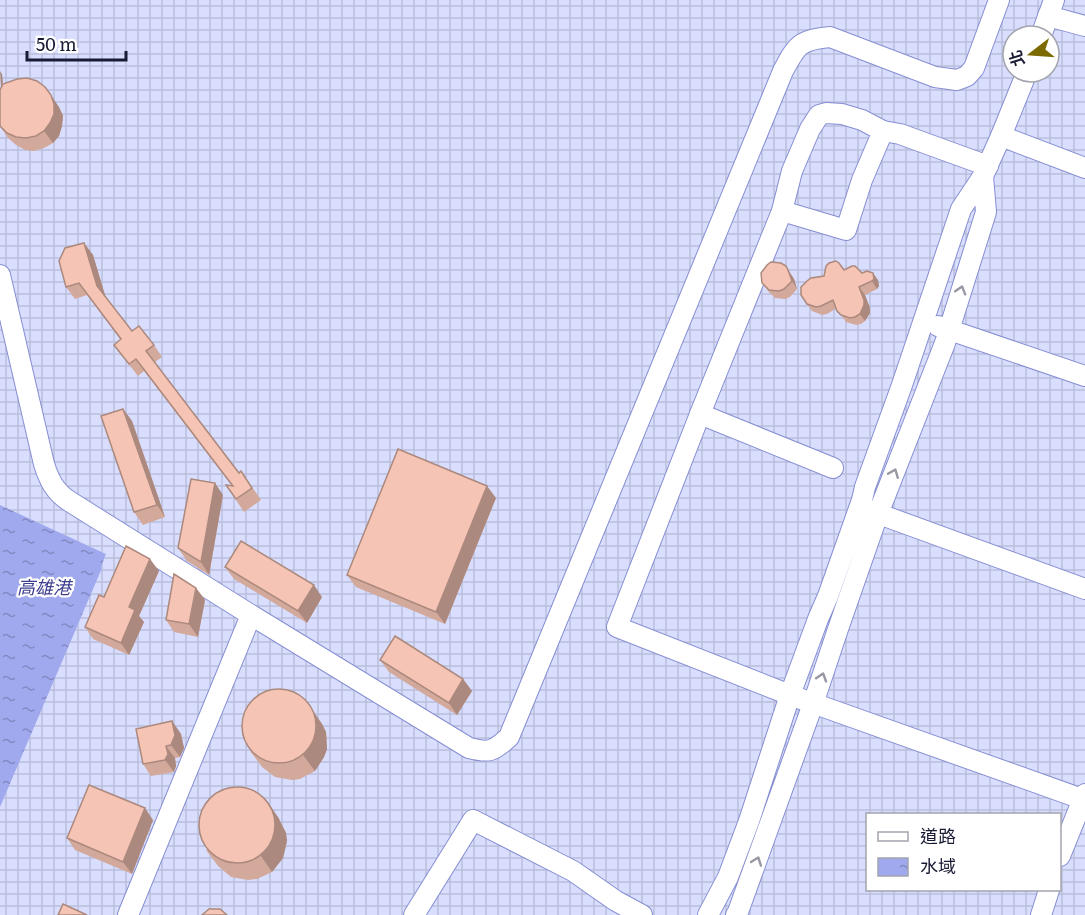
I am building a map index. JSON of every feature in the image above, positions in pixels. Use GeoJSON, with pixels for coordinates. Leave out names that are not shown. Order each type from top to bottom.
{"type":"FeatureCollection","features":[{"type":"Feature","properties":{"kind":"lane"},"geometry":{"type":"LineString","coordinates":[[0,276],[44,464],[54,488],[61,496],[469,748],[485,752],[498,747],[509,737],[783,71],[795,49],[812,39],[830,37],[935,77],[957,80],[967,76],[974,68],[999,0]]}},
{"type":"Feature","properties":{"kind":"lane"},"geometry":{"type":"LineString","coordinates":[[1045,24],[1051,8],[1085,26]]}},
{"type":"Feature","properties":{"kind":"lane"},"geometry":{"type":"LineString","coordinates":[[708,915],[728,877],[749,821],[790,695],[860,507],[961,209],[985,171],[1022,84]]}},
{"type":"Feature","properties":{"kind":"lane"},"geometry":{"type":"LineString","coordinates":[[985,171],[900,134],[883,131],[862,120],[842,114],[819,115],[810,129],[792,171],[782,211],[617,627],[813,704],[1084,798],[1061,851]]}},
{"type":"Feature","properties":{"kind":"lane"},"geometry":{"type":"LineString","coordinates":[[782,211],[846,230],[862,180],[883,131]]}},
{"type":"Feature","properties":{"kind":"lane"},"geometry":{"type":"LineString","coordinates":[[1001,136],[1085,168]]}},
{"type":"Feature","properties":{"kind":"lane"},"geometry":{"type":"LineString","coordinates":[[736,915],[813,704],[878,514],[949,330],[986,212],[985,171]]}},
{"type":"Feature","properties":{"kind":"lane"},"geometry":{"type":"LineString","coordinates":[[924,321],[1085,376]]}},
{"type":"Feature","properties":{"kind":"lane"},"geometry":{"type":"LineString","coordinates":[[891,413],[914,424]]}},
{"type":"Feature","properties":{"kind":"lane"},"geometry":{"type":"LineString","coordinates":[[700,414],[833,468]]}},
{"type":"Feature","properties":{"kind":"lane"},"geometry":{"type":"LineString","coordinates":[[860,507],[1085,589]]}},
{"type":"Feature","properties":{"kind":"lane"},"geometry":{"type":"LineString","coordinates":[[129,915],[251,615]]}},
{"type":"Feature","properties":{"kind":"lane"},"geometry":{"type":"LineString","coordinates":[[414,915],[473,820],[573,872],[616,901],[642,915]]}},
{"type":"Feature","properties":{"kind":"lane"},"geometry":{"type":"LineString","coordinates":[[1041,915],[1049,891]]}},
{"type":"Feature","properties":{"kind":"shaded area"},"geometry":{"type":"Polygon","coordinates":[[[0,0],[1085,0],[1085,915],[0,915],[0,805],[106,554],[0,505],[0,0]]]}},
{"type":"Feature","properties":{"kind":"water","name":"高雄港"},"geometry":{"type":"Polygon","coordinates":[[[0,505],[106,554],[0,807],[0,505]]]}},
{"type":"Feature","properties":{"kind":"building"},"geometry":{"type":"Polygon","coordinates":[[[27,78],[37,81],[51,95],[54,114],[44,131],[36,136],[16,137],[7,133],[0,126],[0,90],[3,84],[27,78]]]}},
{"type":"Feature","properties":{"kind":"building"},"geometry":{"type":"Polygon","coordinates":[[[84,243],[97,286],[132,331],[139,326],[154,345],[146,351],[252,488],[236,499],[226,485],[233,486],[136,359],[129,364],[114,345],[121,339],[79,283],[66,287],[59,261],[65,248],[84,243]]]}},
{"type":"Feature","properties":{"kind":"building"},"geometry":{"type":"Polygon","coordinates":[[[836,261],[844,270],[855,266],[862,273],[867,271],[873,273],[872,281],[859,287],[864,305],[860,314],[855,317],[841,315],[833,300],[816,307],[807,304],[801,295],[801,287],[807,281],[824,276],[826,266],[836,261]]]}},
{"type":"Feature","properties":{"kind":"building"},"geometry":{"type":"Polygon","coordinates":[[[771,262],[786,266],[792,281],[779,291],[769,290],[762,283],[761,273],[771,262]]]}},
{"type":"Feature","properties":{"kind":"building"},"geometry":{"type":"Polygon","coordinates":[[[123,409],[157,505],[134,512],[101,416],[123,409]]]}},
{"type":"Feature","properties":{"kind":"building"},"geometry":{"type":"Polygon","coordinates":[[[398,449],[487,486],[436,612],[347,575],[398,449]]]}},
{"type":"Feature","properties":{"kind":"building"},"geometry":{"type":"Polygon","coordinates":[[[191,479],[215,483],[201,562],[178,548],[191,479]]]}},
{"type":"Feature","properties":{"kind":"building"},"geometry":{"type":"Polygon","coordinates":[[[241,541],[314,585],[298,611],[225,567],[241,541]]]}},
{"type":"Feature","properties":{"kind":"building"},"geometry":{"type":"Polygon","coordinates":[[[126,546],[150,559],[129,607],[135,610],[121,643],[85,627],[99,595],[104,597],[126,546]]]}},
{"type":"Feature","properties":{"kind":"building"},"geometry":{"type":"Polygon","coordinates":[[[174,574],[196,588],[189,624],[166,620],[174,574]]]}},
{"type":"Feature","properties":{"kind":"building"},"geometry":{"type":"Polygon","coordinates":[[[395,636],[463,679],[449,703],[380,660],[395,636]]]}},
{"type":"Feature","properties":{"kind":"building"},"geometry":{"type":"Polygon","coordinates":[[[279,689],[300,695],[310,705],[316,726],[310,747],[300,757],[279,763],[258,757],[248,747],[242,726],[248,705],[258,695],[279,689]]]}},
{"type":"Feature","properties":{"kind":"building"},"geometry":{"type":"Polygon","coordinates":[[[172,721],[175,735],[171,745],[166,746],[168,754],[165,760],[143,764],[136,729],[172,721]]]}},
{"type":"Feature","properties":{"kind":"building"},"geometry":{"type":"Polygon","coordinates":[[[89,785],[145,808],[123,862],[67,838],[89,785]]]}},
{"type":"Feature","properties":{"kind":"building"},"geometry":{"type":"Polygon","coordinates":[[[230,787],[244,787],[258,793],[269,804],[275,818],[272,840],[264,852],[244,863],[230,863],[216,857],[205,846],[199,832],[199,818],[205,804],[216,793],[230,787]]]}},
{"type":"Feature","properties":{"kind":"building"},"geometry":{"type":"Polygon","coordinates":[[[63,904],[87,915],[58,915],[63,904]]]}},
{"type":"Feature","properties":{"kind":"building"},"geometry":{"type":"Polygon","coordinates":[[[209,909],[220,909],[227,915],[202,915],[209,909]]]}}]}
